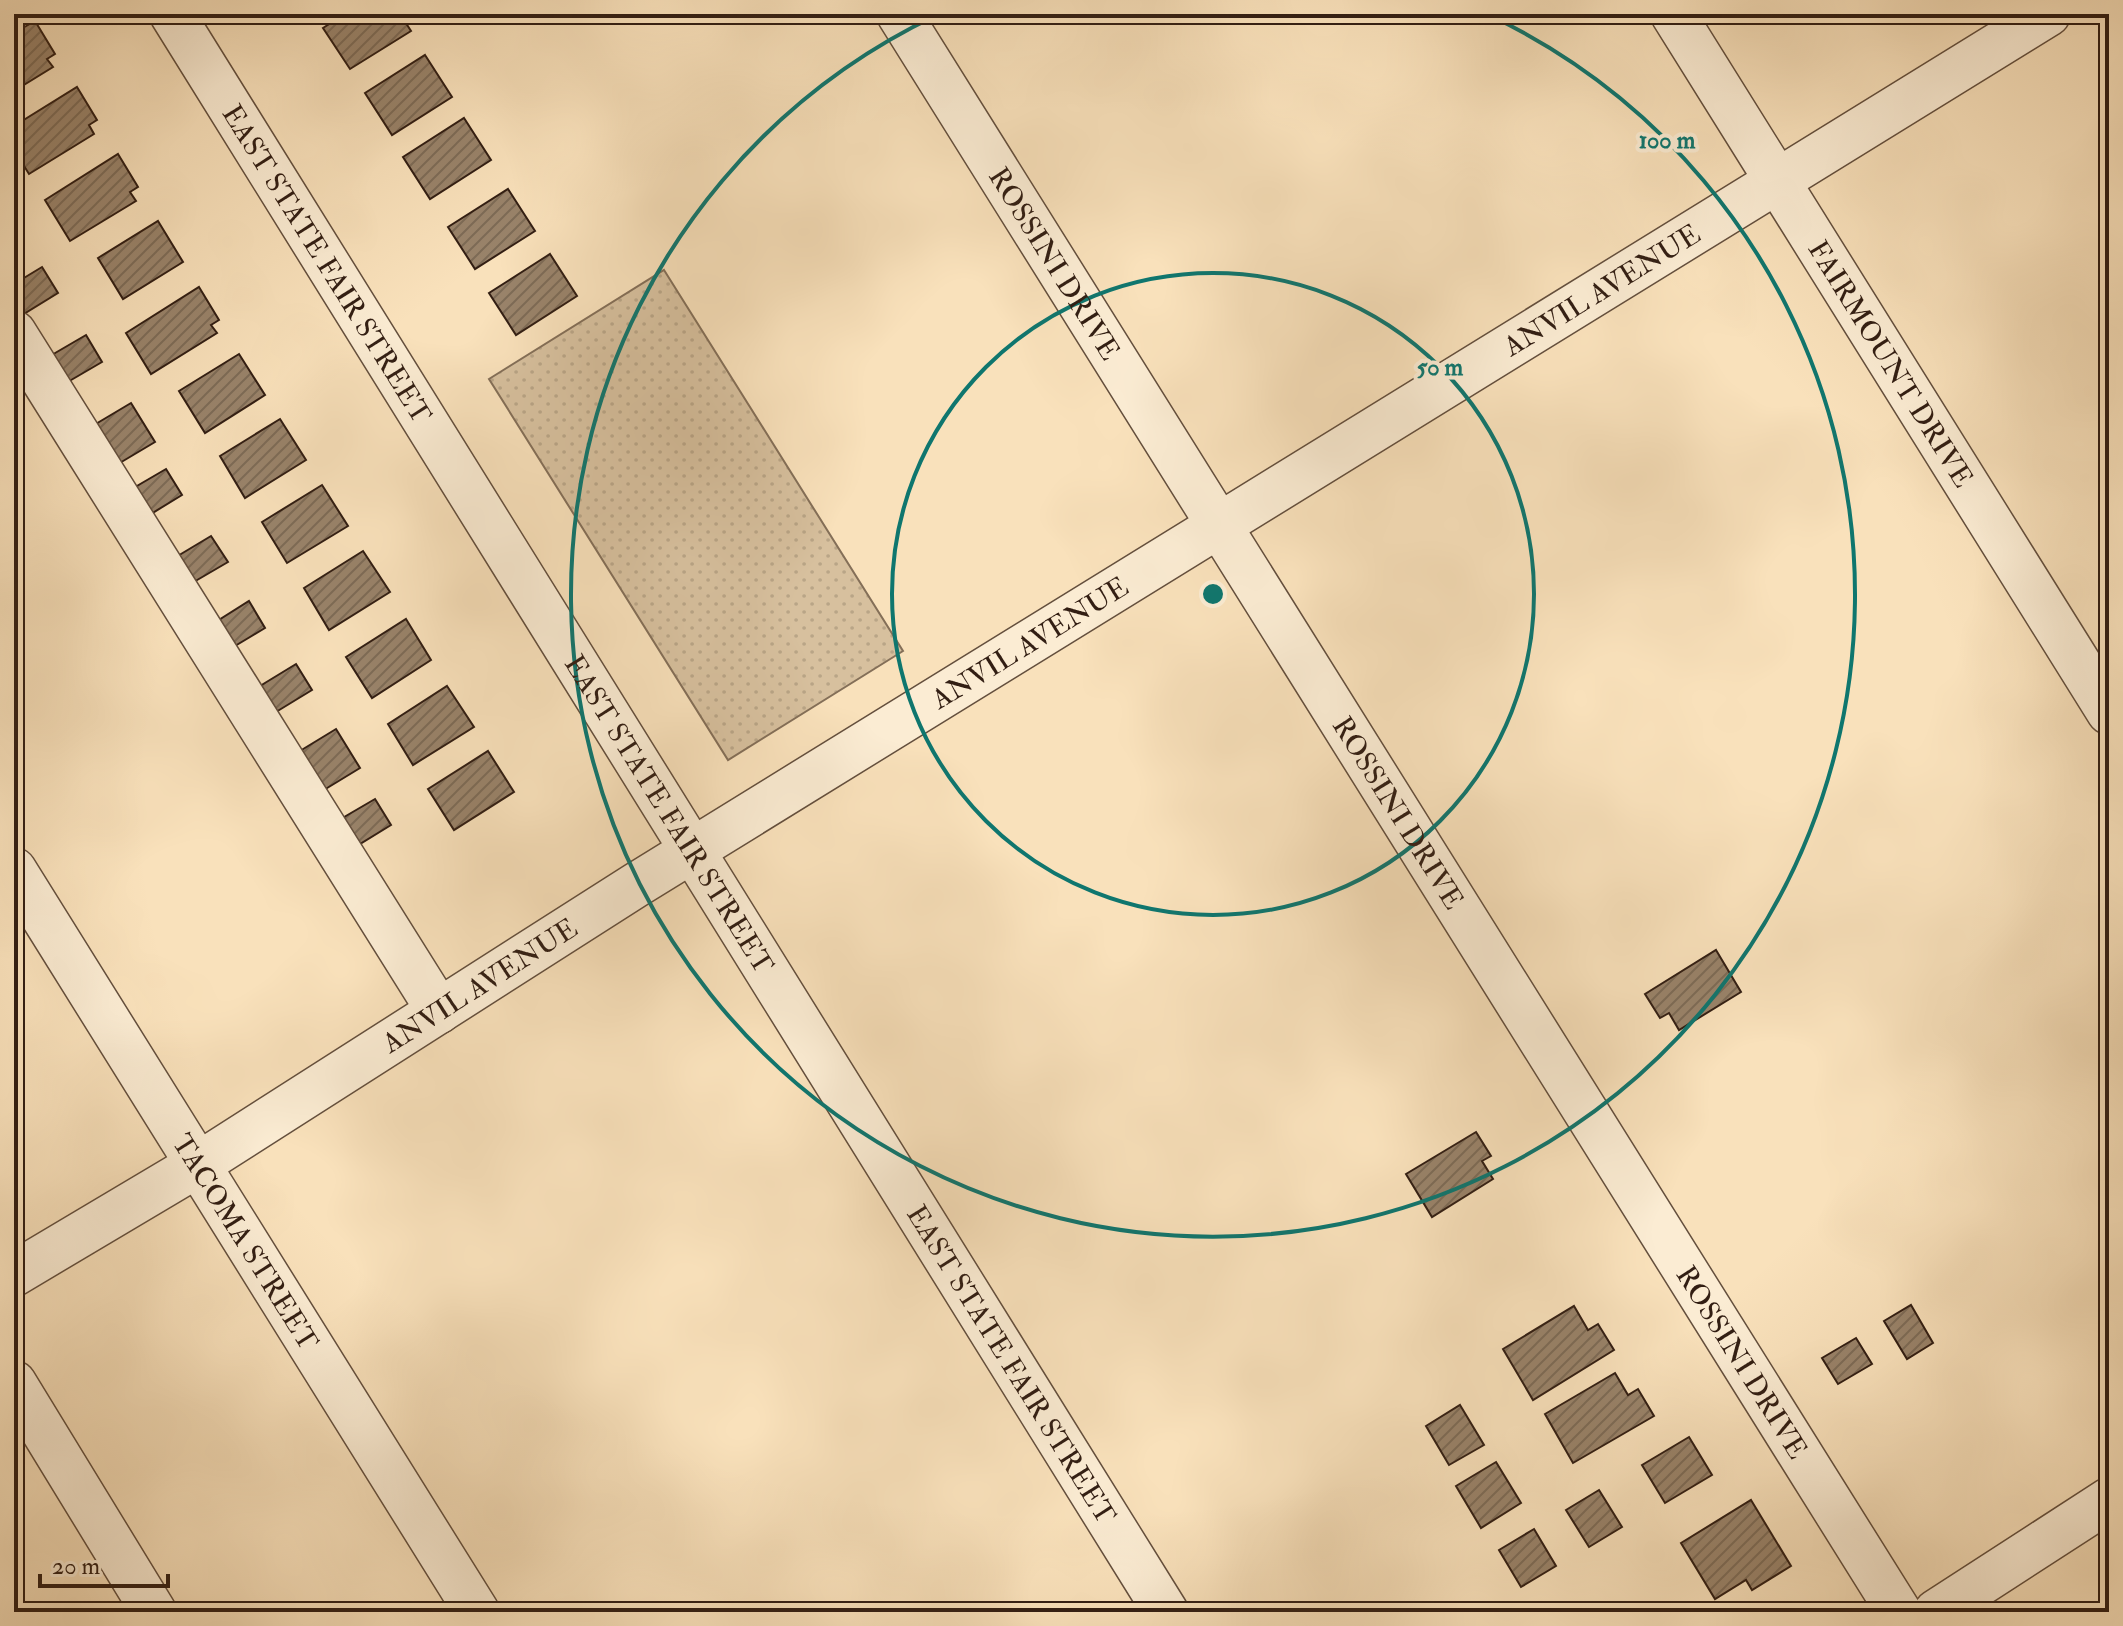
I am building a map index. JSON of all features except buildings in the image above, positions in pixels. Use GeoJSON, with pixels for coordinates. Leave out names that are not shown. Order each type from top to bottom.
{"type":"FeatureCollection","features":[{"type":"Feature","properties":{"kind":"street","name":"EAST STATE FAIR STREET"},"geometry":{"type":"LineString","coordinates":[[172,14],[690,852],[1166,1612]]}},
{"type":"Feature","properties":{"kind":"street","name":"ROSSINI DRIVE"},"geometry":{"type":"LineString","coordinates":[[899,14],[1899,1612]]}},
{"type":"Feature","properties":{"kind":"street","name":"FAIRMOUNT DRIVE"},"geometry":{"type":"LineString","coordinates":[[1673,14],[2109,712]]}},
{"type":"Feature","properties":{"kind":"street","name":"ANVIL AVENUE"},"geometry":{"type":"LineString","coordinates":[[14,1274],[199,1164],[690,852],[2048,14]]}},
{"type":"Feature","properties":{"kind":"street"},"geometry":{"type":"LineString","coordinates":[[14,333],[439,1011]]}},
{"type":"Feature","properties":{"kind":"street","name":"TACOMA STREET"},"geometry":{"type":"LineString","coordinates":[[14,870],[477,1612]]}},
{"type":"Feature","properties":{"kind":"street"},"geometry":{"type":"LineString","coordinates":[[14,1383],[154,1612]]}},
{"type":"Feature","properties":{"kind":"street"},"geometry":{"type":"LineString","coordinates":[[1936,1612],[2109,1500]]}},
{"type":"Feature","properties":{"kind":"shaded area"},"geometry":{"type":"Polygon","coordinates":[[[664,270],[903,651],[728,760],[489,379],[664,270]]]}}]}
